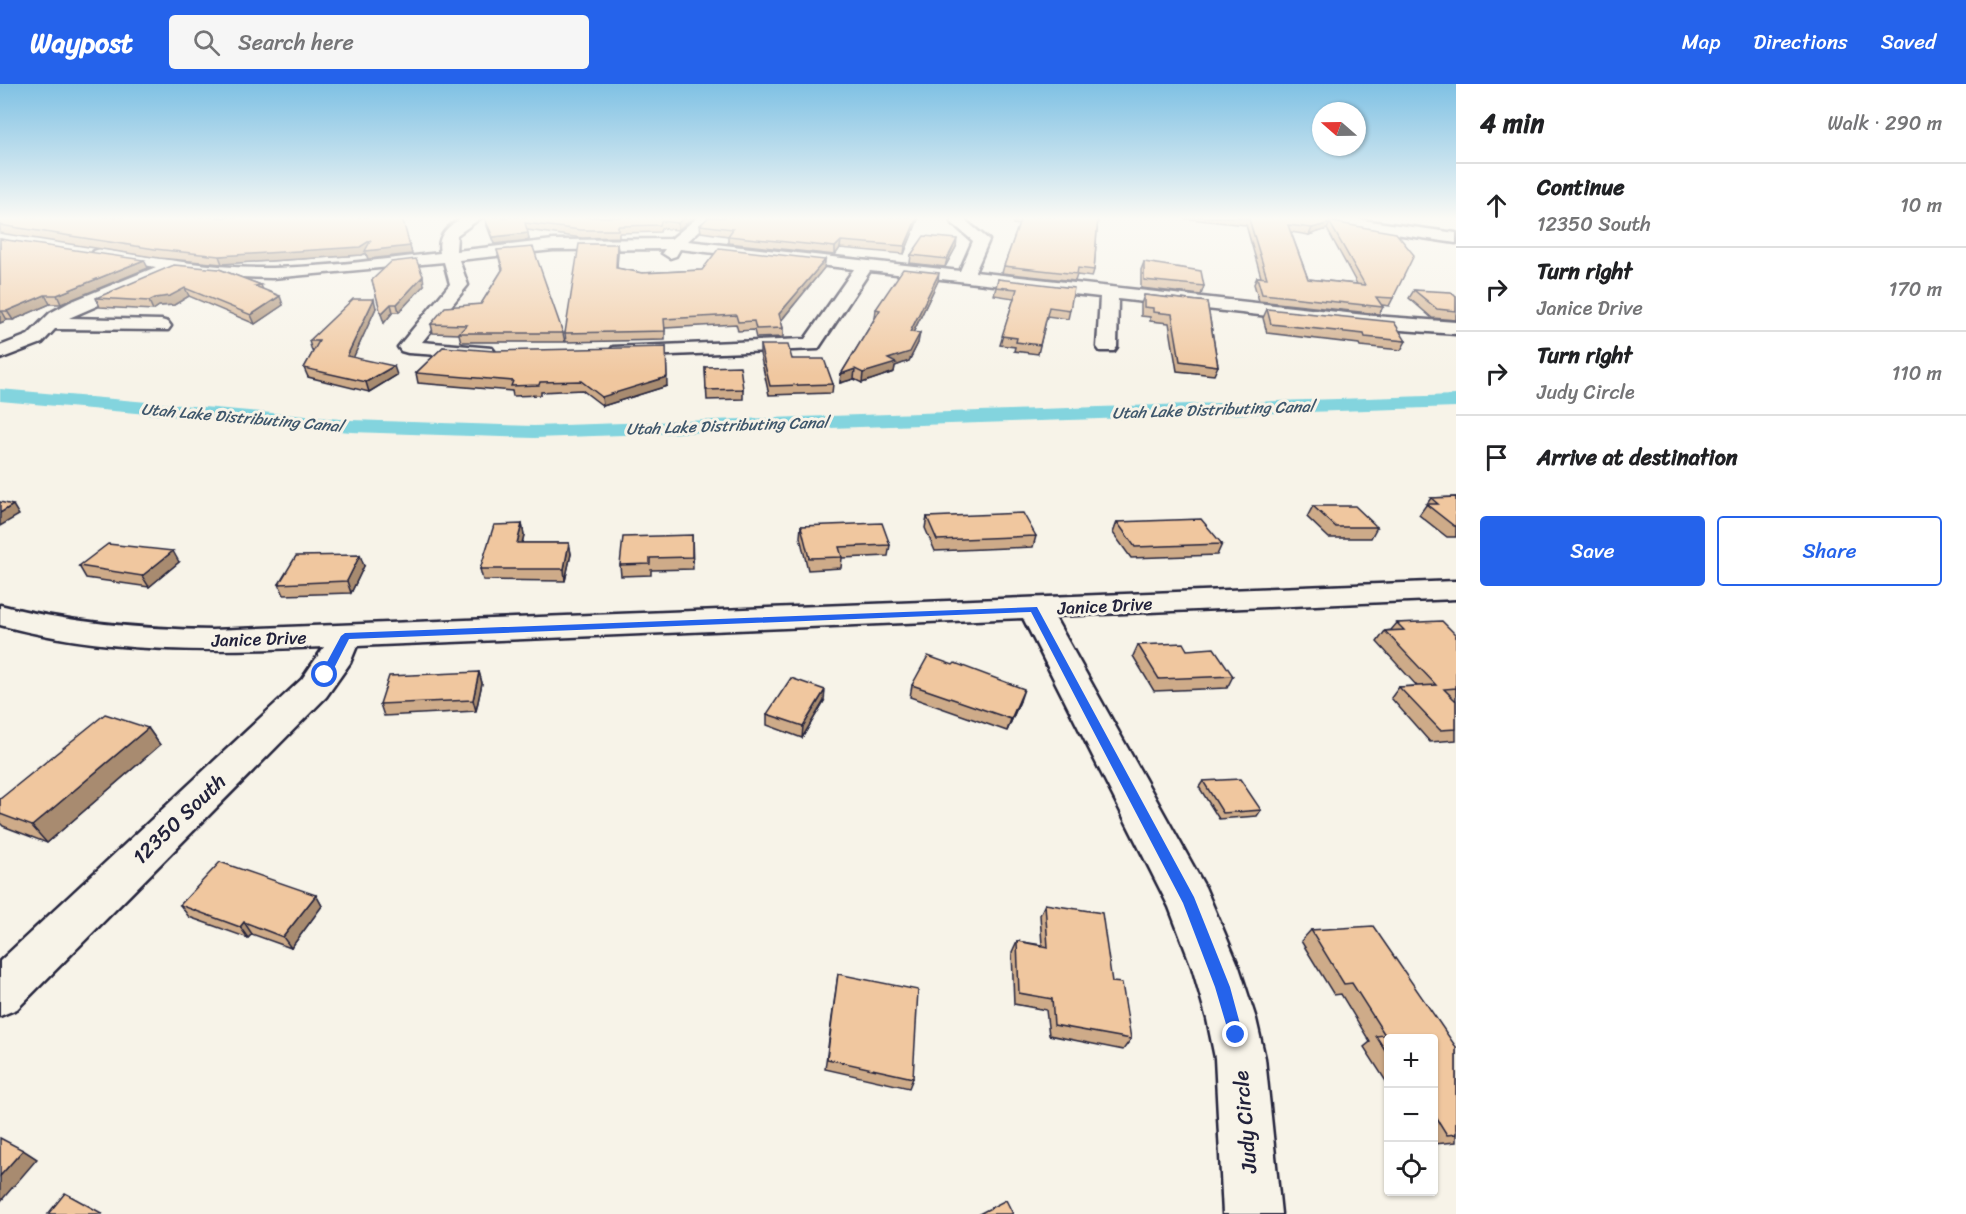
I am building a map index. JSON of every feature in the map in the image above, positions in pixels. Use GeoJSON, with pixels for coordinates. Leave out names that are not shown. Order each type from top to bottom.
{"type":"FeatureCollection","features":[{"type":"Feature","properties":{"kind":"street"},"geometry":{"type":"LineString","coordinates":[[0,353],[34,339],[65,311],[164,270]]}},
{"type":"Feature","properties":{"kind":"street"},"geometry":{"type":"LineString","coordinates":[[210,270],[289,273],[318,270]]}},
{"type":"Feature","properties":{"kind":"street"},"geometry":{"type":"LineString","coordinates":[[456,270],[459,285],[408,347],[508,352]]}},
{"type":"Feature","properties":{"kind":"street"},"geometry":{"type":"LineString","coordinates":[[600,351],[812,345],[862,270]]}},
{"type":"Feature","properties":{"kind":"street"},"geometry":{"type":"LineString","coordinates":[[918,270],[1374,322],[1456,328]]}},
{"type":"Feature","properties":{"kind":"street"},"geometry":{"type":"LineString","coordinates":[[966,275],[968,270]]}},
{"type":"Feature","properties":{"kind":"street"},"geometry":{"type":"LineString","coordinates":[[1107,347],[1109,291]]}},
{"type":"Feature","properties":{"kind":"street"},"geometry":{"type":"LineString","coordinates":[[50,324],[97,322],[161,326]]}},
{"type":"Feature","properties":{"kind":"street","name":"Janice Drive"},"geometry":{"type":"LineString","coordinates":[[0,615],[77,633],[212,641],[1456,590]]}},
{"type":"Feature","properties":{"kind":"street","name":"Judy Circle"},"geometry":{"type":"LineString","coordinates":[[1034,609],[1189,901],[1207,943],[1236,1035],[1243,1086],[1252,1214]]}},
{"type":"Feature","properties":{"kind":"street","name":"12350 South"},"geometry":{"type":"LineString","coordinates":[[0,993],[314,688],[333,663],[345,636]]}},
{"type":"Feature","properties":{"kind":"building"},"geometry":{"type":"Polygon","coordinates":[[[0,270],[120,270],[57,295],[45,295],[0,312],[0,270]]]}},
{"type":"Feature","properties":{"kind":"building"},"geometry":{"type":"Polygon","coordinates":[[[163,270],[221,270],[261,285],[255,286],[280,296],[251,315],[185,288],[170,296],[149,301],[96,298],[163,270]]]}},
{"type":"Feature","properties":{"kind":"building"},"geometry":{"type":"Polygon","coordinates":[[[383,270],[420,270],[423,276],[397,304],[391,304],[381,314],[372,280],[383,270]]]}},
{"type":"Feature","properties":{"kind":"building"},"geometry":{"type":"Polygon","coordinates":[[[503,270],[541,270],[563,333],[459,333],[467,325],[431,324],[445,307],[481,304],[503,270]]]}},
{"type":"Feature","properties":{"kind":"building"},"geometry":{"type":"Polygon","coordinates":[[[575,270],[625,270],[642,273],[702,270],[817,270],[779,314],[783,328],[756,329],[754,321],[738,322],[736,315],[664,319],[665,331],[565,333],[575,270]]]}},
{"type":"Feature","properties":{"kind":"building"},"geometry":{"type":"Polygon","coordinates":[[[903,270],[939,273],[910,332],[920,333],[910,352],[888,359],[896,363],[863,373],[855,369],[841,374],[880,310],[876,309],[903,270]]]}},
{"type":"Feature","properties":{"kind":"building"},"geometry":{"type":"Polygon","coordinates":[[[1038,270],[1078,270],[1077,274],[1038,270]]]}},
{"type":"Feature","properties":{"kind":"building"},"geometry":{"type":"Polygon","coordinates":[[[1144,270],[1193,270],[1201,271],[1204,286],[1144,280],[1144,270]]]}},
{"type":"Feature","properties":{"kind":"building"},"geometry":{"type":"Polygon","coordinates":[[[1264,270],[1305,270],[1308,279],[1365,285],[1356,270],[1407,270],[1393,298],[1376,297],[1383,307],[1262,294],[1257,277],[1267,278],[1264,270]]]}},
{"type":"Feature","properties":{"kind":"building"},"geometry":{"type":"Polygon","coordinates":[[[998,279],[1074,288],[1070,310],[1049,307],[1040,345],[1016,342],[1017,338],[1002,336],[1017,289],[996,287],[998,279]]]}},
{"type":"Feature","properties":{"kind":"building"},"geometry":{"type":"Polygon","coordinates":[[[1414,290],[1451,292],[1456,297],[1456,311],[1437,309],[1414,290]]]}},
{"type":"Feature","properties":{"kind":"building"},"geometry":{"type":"Polygon","coordinates":[[[1144,295],[1207,302],[1218,366],[1180,361],[1172,314],[1153,312],[1153,308],[1144,307],[1144,295]]]}},
{"type":"Feature","properties":{"kind":"building"},"geometry":{"type":"Polygon","coordinates":[[[353,299],[374,299],[347,356],[394,366],[366,382],[304,368],[319,341],[309,341],[353,299]]]}},
{"type":"Feature","properties":{"kind":"building"},"geometry":{"type":"Polygon","coordinates":[[[1267,309],[1394,322],[1406,341],[1271,324],[1267,309]]]}},
{"type":"Feature","properties":{"kind":"building"},"geometry":{"type":"Polygon","coordinates":[[[760,345],[788,345],[792,359],[824,359],[833,384],[770,386],[760,345]]]}},
{"type":"Feature","properties":{"kind":"building"},"geometry":{"type":"Polygon","coordinates":[[[443,347],[494,351],[666,347],[667,377],[602,397],[581,381],[540,382],[539,385],[511,386],[513,381],[416,373],[443,347]]]}},
{"type":"Feature","properties":{"kind":"building"},"geometry":{"type":"Polygon","coordinates":[[[740,366],[743,389],[706,390],[705,367],[740,366]]]}},
{"type":"Feature","properties":{"kind":"building"},"geometry":{"type":"Polygon","coordinates":[[[1456,497],[1456,526],[1426,504],[1438,504],[1431,498],[1456,497]]]}},
{"type":"Feature","properties":{"kind":"building"},"geometry":{"type":"Polygon","coordinates":[[[0,502],[13,505],[0,513],[0,502]]]}},
{"type":"Feature","properties":{"kind":"building"},"geometry":{"type":"Polygon","coordinates":[[[1313,506],[1355,506],[1377,527],[1336,527],[1313,506]]]}},
{"type":"Feature","properties":{"kind":"building"},"geometry":{"type":"Polygon","coordinates":[[[1023,513],[1036,536],[937,540],[927,517],[1023,513]]]}},
{"type":"Feature","properties":{"kind":"building"},"geometry":{"type":"Polygon","coordinates":[[[1201,519],[1222,544],[1135,547],[1117,522],[1201,519]]]}},
{"type":"Feature","properties":{"kind":"building"},"geometry":{"type":"Polygon","coordinates":[[[882,523],[890,545],[839,547],[842,557],[809,558],[801,526],[882,523]]]}},
{"type":"Feature","properties":{"kind":"building"},"geometry":{"type":"Polygon","coordinates":[[[522,524],[517,543],[569,543],[564,569],[480,569],[494,525],[522,524]]]}},
{"type":"Feature","properties":{"kind":"building"},"geometry":{"type":"Polygon","coordinates":[[[692,535],[692,557],[650,558],[650,564],[620,565],[623,537],[692,535]]]}},
{"type":"Feature","properties":{"kind":"building"},"geometry":{"type":"Polygon","coordinates":[[[108,544],[173,551],[142,576],[79,566],[108,544]]]}},
{"type":"Feature","properties":{"kind":"building"},"geometry":{"type":"Polygon","coordinates":[[[360,555],[347,581],[279,584],[296,556],[360,555]]]}},
{"type":"Feature","properties":{"kind":"building"},"geometry":{"type":"Polygon","coordinates":[[[1442,621],[1456,635],[1456,688],[1444,689],[1456,701],[1456,729],[1440,730],[1399,687],[1436,685],[1385,631],[1404,630],[1397,623],[1442,621]]]}},
{"type":"Feature","properties":{"kind":"building"},"geometry":{"type":"Polygon","coordinates":[[[1183,643],[1187,650],[1214,648],[1233,676],[1159,679],[1138,645],[1183,643]]]}},
{"type":"Feature","properties":{"kind":"building"},"geometry":{"type":"Polygon","coordinates":[[[928,656],[953,665],[955,663],[1024,689],[1011,719],[912,685],[928,656]]]}},
{"type":"Feature","properties":{"kind":"building"},"geometry":{"type":"Polygon","coordinates":[[[479,672],[473,700],[380,704],[389,676],[479,672]]]}},
{"type":"Feature","properties":{"kind":"building"},"geometry":{"type":"Polygon","coordinates":[[[791,678],[825,690],[803,726],[767,714],[791,678]]]}},
{"type":"Feature","properties":{"kind":"building"},"geometry":{"type":"Polygon","coordinates":[[[105,714],[148,728],[32,826],[0,814],[0,799],[105,714]]]}},
{"type":"Feature","properties":{"kind":"building"},"geometry":{"type":"Polygon","coordinates":[[[1240,779],[1261,810],[1223,813],[1203,781],[1240,779]]]}},
{"type":"Feature","properties":{"kind":"building"},"geometry":{"type":"Polygon","coordinates":[[[220,862],[316,895],[283,937],[244,922],[240,927],[180,905],[220,862]]]}},
{"type":"Feature","properties":{"kind":"building"},"geometry":{"type":"Polygon","coordinates":[[[1045,904],[1102,913],[1112,982],[1122,983],[1131,1039],[1054,1025],[1052,999],[1019,993],[1017,941],[1048,947],[1045,904]]]}},
{"type":"Feature","properties":{"kind":"building"},"geometry":{"type":"Polygon","coordinates":[[[1373,926],[1456,1047],[1456,1134],[1447,1135],[1438,1120],[1438,1034],[1384,1034],[1352,983],[1344,984],[1311,930],[1373,926]]]}},
{"type":"Feature","properties":{"kind":"building"},"geometry":{"type":"Polygon","coordinates":[[[838,974],[918,990],[913,1078],[827,1059],[838,974]]]}},
{"type":"Feature","properties":{"kind":"building"},"geometry":{"type":"Polygon","coordinates":[[[1384,1035],[1384,1048],[1376,1036],[1384,1035]]]}},
{"type":"Feature","properties":{"kind":"building"},"geometry":{"type":"Polygon","coordinates":[[[0,1138],[23,1150],[0,1176],[0,1138]]]}},
{"type":"Feature","properties":{"kind":"building"},"geometry":{"type":"Polygon","coordinates":[[[65,1193],[103,1214],[48,1214],[65,1193]]]}},
{"type":"Feature","properties":{"kind":"building"},"geometry":{"type":"Polygon","coordinates":[[[1006,1200],[1013,1214],[979,1214],[1006,1200]]]}},
{"type":"Feature","properties":{"kind":"waterway","name":"Utah Lake Distributing Canal"},"geometry":{"type":"LineString","coordinates":[[0,395],[351,426],[534,432],[1456,401]]}},
{"type":"Feature","properties":{"kind":"route"},"geometry":{"type":"LineString","coordinates":[[325,675],[345,636],[1034,609],[1189,901],[1207,943],[1236,1035]]}}]}
